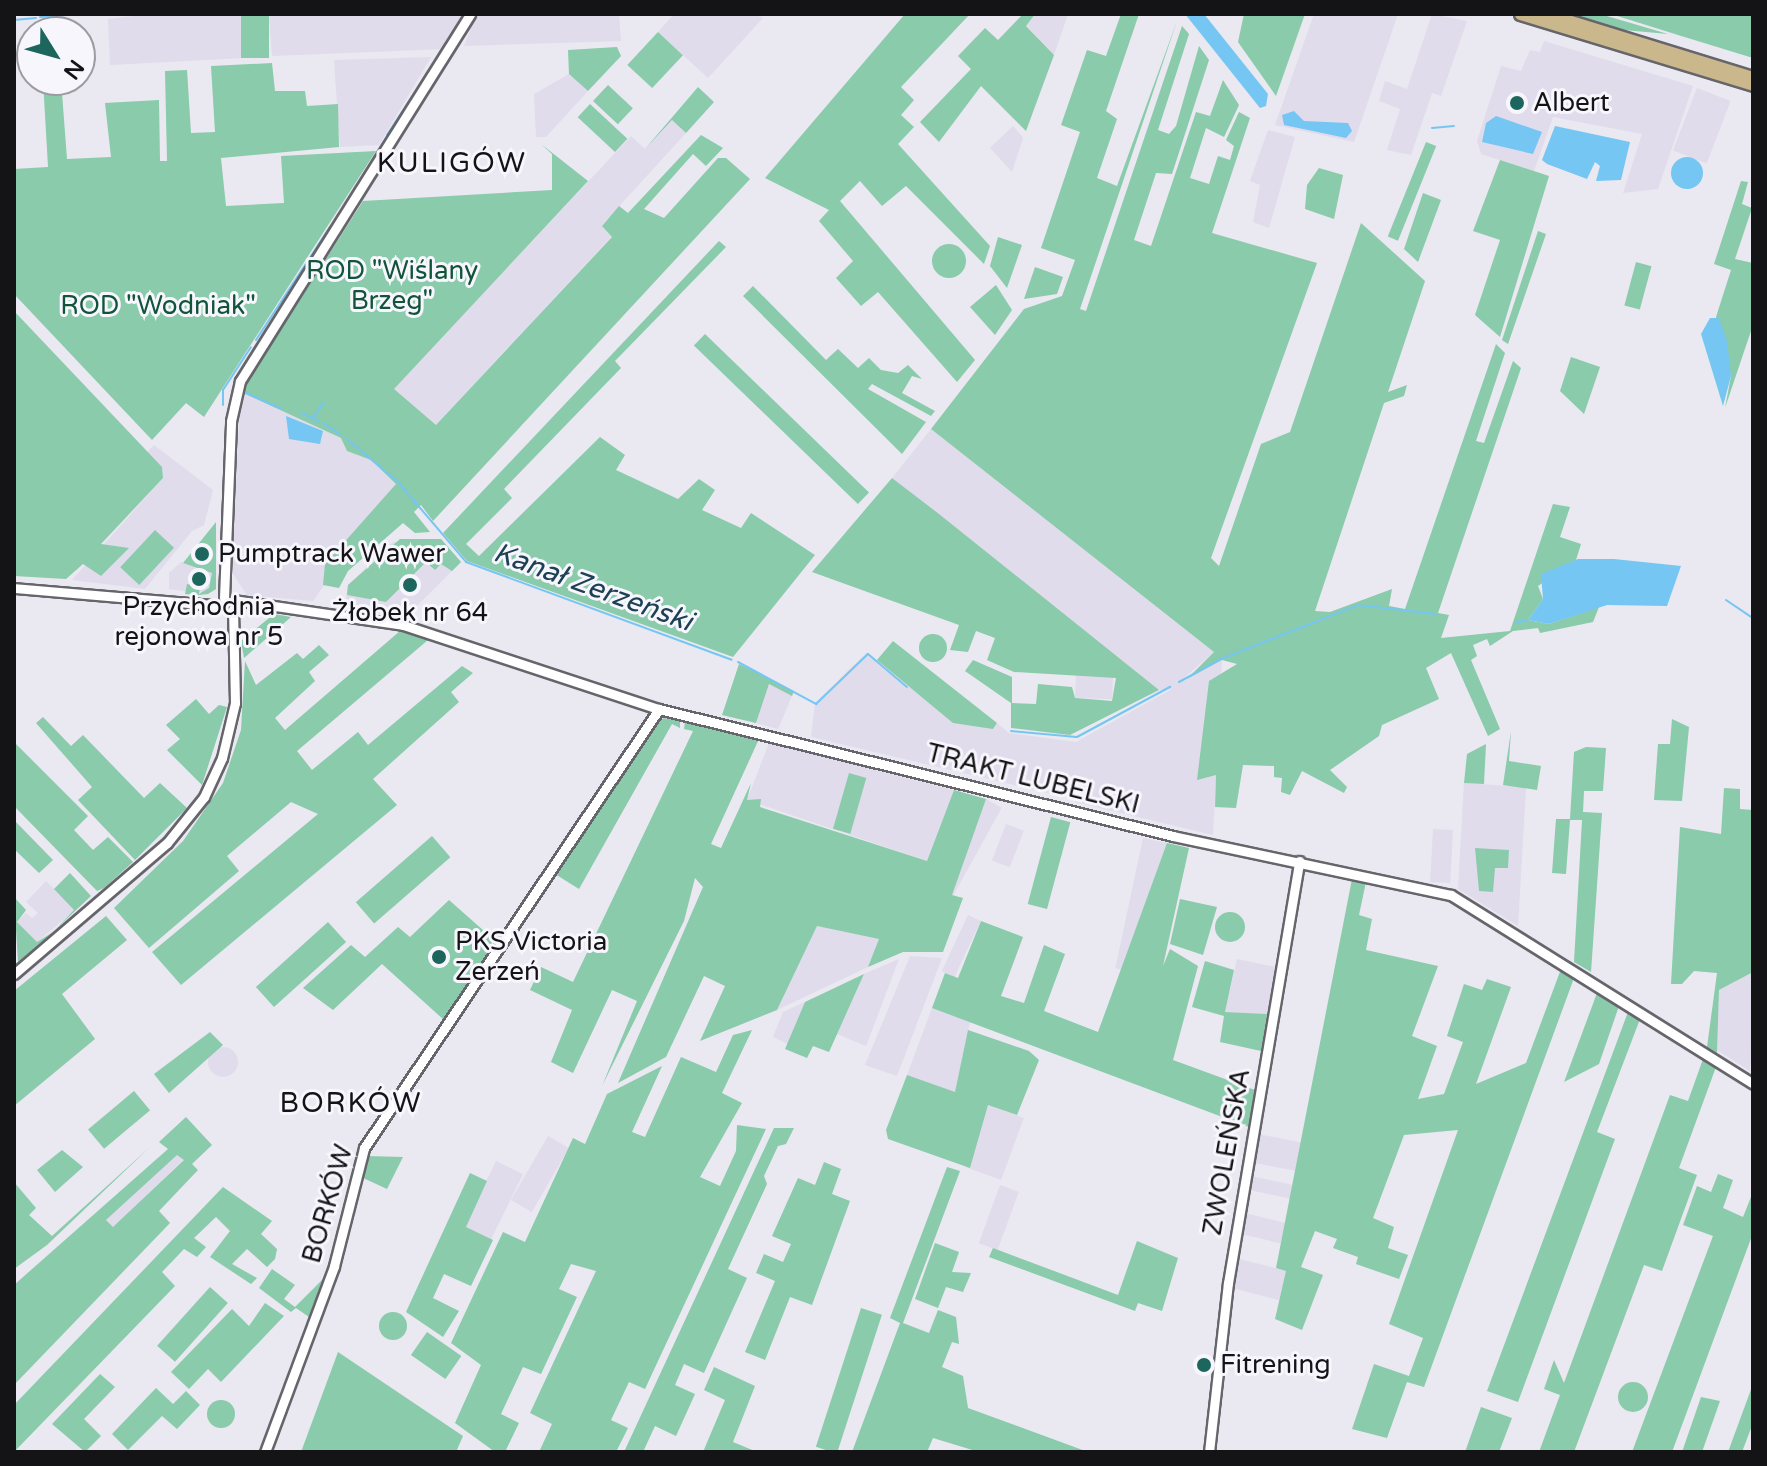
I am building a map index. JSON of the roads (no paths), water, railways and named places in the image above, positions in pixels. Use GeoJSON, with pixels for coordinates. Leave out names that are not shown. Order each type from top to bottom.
{"type":"FeatureCollection","features":[{"type":"Feature","properties":{"kind":"main road"},"geometry":{"type":"LineString","coordinates":[[1520,14],[1753,85]]}},
{"type":"Feature","properties":{"kind":"main road"},"geometry":{"type":"LineString","coordinates":[[1548,14],[1753,77]]}},
{"type":"Feature","properties":{"kind":"street"},"geometry":{"type":"LineString","coordinates":[[14,974],[167,843],[204,797],[231,730],[232,628],[226,577],[231,421],[240,381],[470,14]]}},
{"type":"Feature","properties":{"kind":"street","name":"TRAKT LUBELSKI"},"geometry":{"type":"LineString","coordinates":[[14,588],[264,607],[403,625],[659,709],[1173,836],[1299,861],[1468,903],[1753,1084]]}},
{"type":"Feature","properties":{"kind":"street","name":"BORKÓW"},"geometry":{"type":"LineString","coordinates":[[265,1452],[334,1266],[364,1148],[659,709]]}},
{"type":"Feature","properties":{"kind":"street","name":"ZWOLEŃSKA"},"geometry":{"type":"LineString","coordinates":[[1209,1452],[1228,1283],[1299,861]]}},
{"type":"Feature","properties":{"kind":"water"},"geometry":{"type":"Polygon","coordinates":[[[1185,14],[1204,14],[1268,94],[1266,106],[1260,108],[1185,14]]]}},
{"type":"Feature","properties":{"kind":"water"},"geometry":{"type":"Polygon","coordinates":[[[1294,111],[1304,121],[1348,123],[1352,131],[1346,138],[1284,125],[1282,115],[1294,111]]]}},
{"type":"Feature","properties":{"kind":"water"},"geometry":{"type":"Polygon","coordinates":[[[1496,116],[1542,132],[1533,154],[1482,142],[1486,123],[1496,116]]]}},
{"type":"Feature","properties":{"kind":"water"},"geometry":{"type":"Polygon","coordinates":[[[1555,126],[1630,142],[1621,180],[1596,181],[1600,166],[1595,162],[1587,179],[1542,160],[1555,126]]]}},
{"type":"Feature","properties":{"kind":"water"},"geometry":{"type":"Polygon","coordinates":[[[1687,157],[1698,162],[1703,173],[1698,184],[1687,189],[1676,184],[1671,173],[1676,162],[1687,157]]]}},
{"type":"Feature","properties":{"kind":"water"},"geometry":{"type":"Polygon","coordinates":[[[1710,318],[1719,318],[1727,341],[1731,376],[1723,406],[1701,334],[1710,318]]]}},
{"type":"Feature","properties":{"kind":"water"},"geometry":{"type":"Polygon","coordinates":[[[286,416],[323,431],[320,444],[289,439],[286,416]]]}},
{"type":"Feature","properties":{"kind":"water"},"geometry":{"type":"Polygon","coordinates":[[[1578,559],[1614,559],[1681,566],[1667,606],[1607,605],[1549,624],[1528,620],[1543,599],[1541,574],[1578,559]]]}},
{"type":"Feature","properties":{"kind":"waterway"},"geometry":{"type":"LineString","coordinates":[[54,16],[81,14]]}},
{"type":"Feature","properties":{"kind":"waterway","name":"Kanał Zerzeński"},"geometry":{"type":"LineString","coordinates":[[387,135],[434,63]]}},
{"type":"Feature","properties":{"kind":"waterway"},"geometry":{"type":"LineString","coordinates":[[1432,128],[1454,126]]}},
{"type":"Feature","properties":{"kind":"waterway","name":"Kanał Zerzeński"},"geometry":{"type":"LineString","coordinates":[[336,219],[365,172]]}},
{"type":"Feature","properties":{"kind":"waterway","name":"Kanał Zerzeński"},"geometry":{"type":"LineString","coordinates":[[256,340],[330,227]]}},
{"type":"Feature","properties":{"kind":"waterway","name":"Kanał Zerzeński"},"geometry":{"type":"LineString","coordinates":[[223,405],[223,390],[251,347]]}},
{"type":"Feature","properties":{"kind":"waterway","name":"Kanał Zerzeński"},"geometry":{"type":"LineString","coordinates":[[246,393],[282,409]]}},
{"type":"Feature","properties":{"kind":"waterway","name":"Kanał Zerzeński"},"geometry":{"type":"LineString","coordinates":[[313,418],[324,402]]}},
{"type":"Feature","properties":{"kind":"waterway","name":"Kanał Zerzeński"},"geometry":{"type":"LineString","coordinates":[[302,413],[318,421]]}},
{"type":"Feature","properties":{"kind":"waterway","name":"Kanał Zerzeński"},"geometry":{"type":"LineString","coordinates":[[323,423],[340,434]]}},
{"type":"Feature","properties":{"kind":"waterway","name":"Kanał Zerzeński"},"geometry":{"type":"LineString","coordinates":[[347,439],[398,482],[466,562],[732,660]]}},
{"type":"Feature","properties":{"kind":"waterway","name":"Kanał Zerzeński"},"geometry":{"type":"LineString","coordinates":[[1726,600],[1753,618]]}},
{"type":"Feature","properties":{"kind":"waterway","name":"Kanał Zerzeński"},"geometry":{"type":"LineString","coordinates":[[1179,682],[1221,659],[1358,605],[1435,614]]}},
{"type":"Feature","properties":{"kind":"waterway","name":"Kanał Zerzeński"},"geometry":{"type":"LineString","coordinates":[[1516,623],[1528,620]]}},
{"type":"Feature","properties":{"kind":"waterway","name":"Kanał Zerzeński"},"geometry":{"type":"LineString","coordinates":[[738,662],[816,704],[868,654],[907,687]]}},
{"type":"Feature","properties":{"kind":"waterway","name":"Kanał Zerzeński"},"geometry":{"type":"LineString","coordinates":[[1011,731],[1077,737],[1170,687]]}},
{"type":"Feature","properties":{"kind":"place","name":"Albert"},"geometry":{"type":"Point","coordinates":[1517,103]}},
{"type":"Feature","properties":{"kind":"place","name":"Pumptrack Wawer"},"geometry":{"type":"Point","coordinates":[202,554]}},
{"type":"Feature","properties":{"kind":"place","name":"Przychodnia rejonowa nr 5"},"geometry":{"type":"Point","coordinates":[199,579]}},
{"type":"Feature","properties":{"kind":"place","name":"Żłobek nr 64"},"geometry":{"type":"Point","coordinates":[410,585]}},
{"type":"Feature","properties":{"kind":"place","name":"PKS Victoria Zerzeń"},"geometry":{"type":"Point","coordinates":[439,957]}},
{"type":"Feature","properties":{"kind":"place","name":"Fitrening"},"geometry":{"type":"Point","coordinates":[1204,1365]}},
{"type":"Feature","properties":{"kind":"district","name":"KULIGÓW"},"geometry":{"type":"Point","coordinates":[452,163]}},
{"type":"Feature","properties":{"kind":"district","name":"BORKÓW"},"geometry":{"type":"Point","coordinates":[351,1103]}},
{"type":"Feature","properties":{"kind":"park label","name":"ROD \"Wiślany Brzeg\""},"geometry":{"type":"Point","coordinates":[392,286]}},
{"type":"Feature","properties":{"kind":"park label","name":"ROD \"Wodniak\""},"geometry":{"type":"Point","coordinates":[158,306]}}]}
